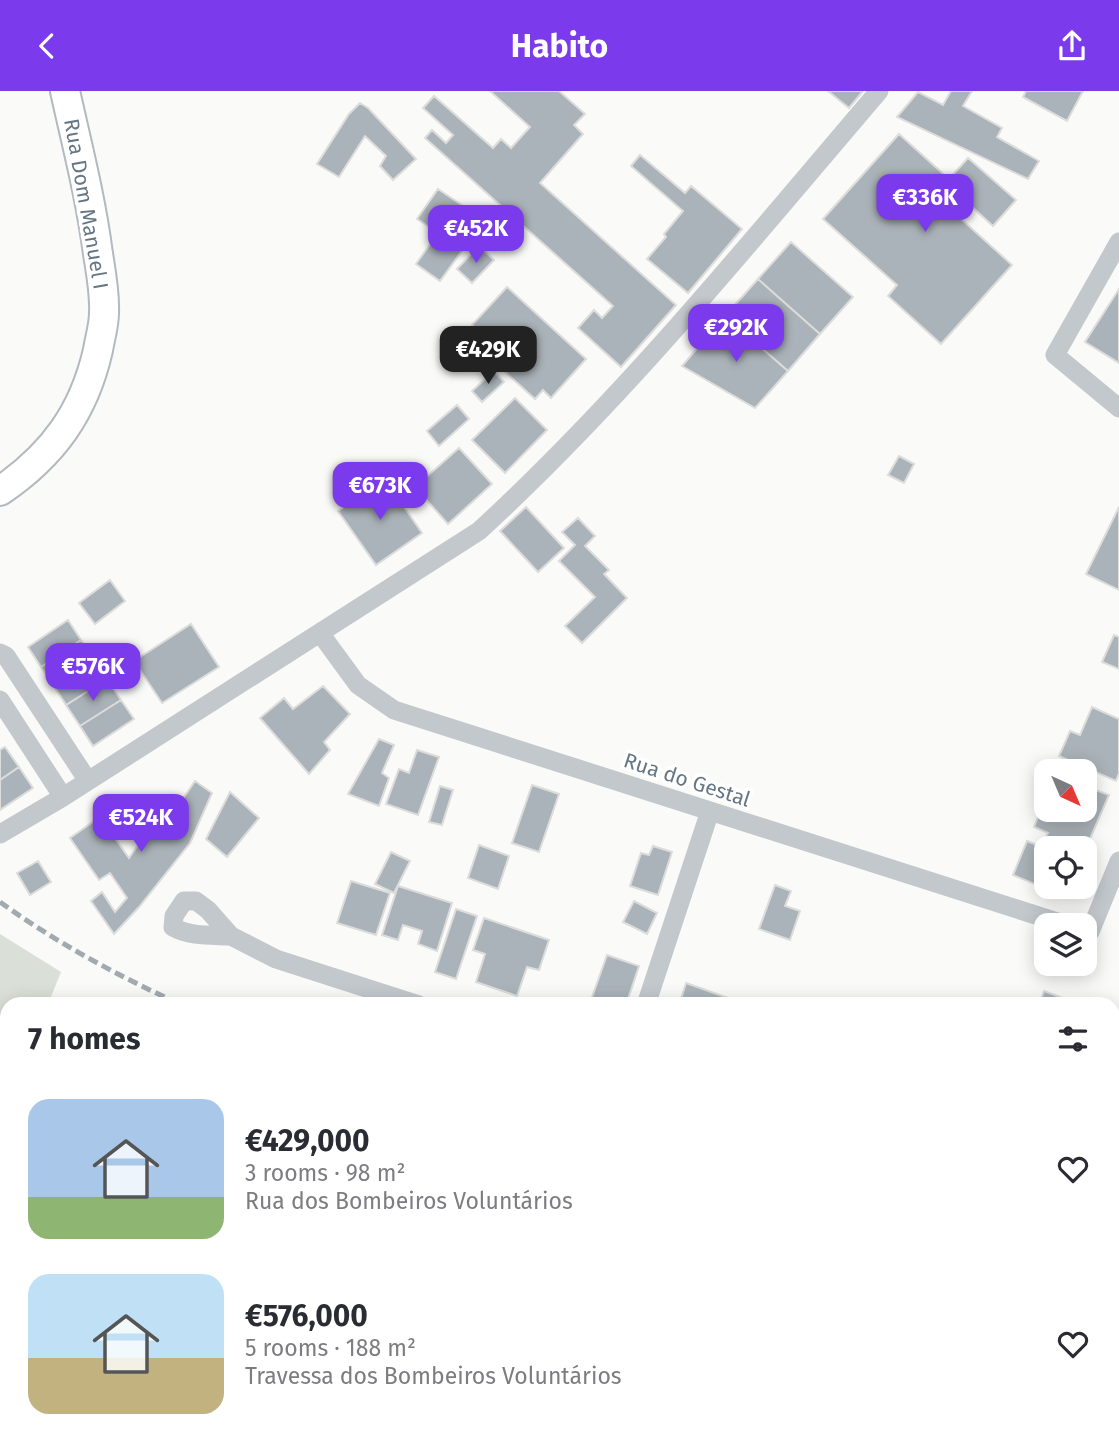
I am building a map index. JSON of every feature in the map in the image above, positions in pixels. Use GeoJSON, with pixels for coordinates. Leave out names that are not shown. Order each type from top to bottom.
{"type":"FeatureCollection","features":[{"type":"Feature","properties":{"kind":"main road","name":"Rua Dom Manuel I"},"geometry":{"type":"LineString","coordinates":[[0,491],[37,462],[69,424],[81,404],[92,376],[101,337],[103,287],[95,233],[65,91]]}},
{"type":"Feature","properties":{"kind":"street"},"geometry":{"type":"LineString","coordinates":[[0,834],[88,781],[479,531],[533,482],[679,325],[879,91]]}},
{"type":"Feature","properties":{"kind":"street"},"geometry":{"type":"LineString","coordinates":[[1119,242],[1055,355],[1119,408]]}},
{"type":"Feature","properties":{"kind":"street","name":"Rua do Gestal"},"geometry":{"type":"LineString","coordinates":[[320,633],[358,685],[394,711],[1034,914]]}},
{"type":"Feature","properties":{"kind":"street"},"geometry":{"type":"LineString","coordinates":[[0,653],[6,656],[88,781]]}},
{"type":"Feature","properties":{"kind":"street"},"geometry":{"type":"LineString","coordinates":[[0,699],[62,797]]}},
{"type":"Feature","properties":{"kind":"street"},"geometry":{"type":"LineString","coordinates":[[649,997],[710,811]]}},
{"type":"Feature","properties":{"kind":"street"},"geometry":{"type":"LineString","coordinates":[[1096,913],[1119,861]]}},
{"type":"Feature","properties":{"kind":"street"},"geometry":{"type":"LineString","coordinates":[[232,936],[276,959],[394,997]]}},
{"type":"Feature","properties":{"kind":"shaded area"},"geometry":{"type":"Polygon","coordinates":[[[0,934],[61,972],[51,997],[0,997],[0,934]]]}},
{"type":"Feature","properties":{"kind":"building"},"geometry":{"type":"Polygon","coordinates":[[[490,91],[559,91],[585,114],[574,125],[583,134],[540,183],[676,305],[621,367],[578,328],[594,310],[602,318],[613,306],[425,138],[432,130],[446,143],[453,135],[423,108],[434,96],[493,148],[501,139],[511,148],[530,127],[490,91]]]}},
{"type":"Feature","properties":{"kind":"building"},"geometry":{"type":"Polygon","coordinates":[[[828,91],[863,91],[849,108],[828,91]]]}},
{"type":"Feature","properties":{"kind":"building"},"geometry":{"type":"Polygon","coordinates":[[[951,91],[972,91],[963,106],[1002,128],[997,137],[1039,161],[1028,179],[897,117],[918,92],[943,105],[951,91]]]}},
{"type":"Feature","properties":{"kind":"building"},"geometry":{"type":"Polygon","coordinates":[[[1026,91],[1083,91],[1067,121],[1023,97],[1026,91]]]}},
{"type":"Feature","properties":{"kind":"building"},"geometry":{"type":"Polygon","coordinates":[[[360,103],[368,108],[416,159],[393,180],[380,166],[386,156],[365,136],[339,177],[317,164],[349,114],[360,103]]]}},
{"type":"Feature","properties":{"kind":"building"},"geometry":{"type":"Polygon","coordinates":[[[899,134],[949,179],[968,158],[1016,200],[993,226],[971,206],[960,218],[1012,265],[941,344],[888,296],[897,285],[823,219],[899,134]]]}},
{"type":"Feature","properties":{"kind":"building"},"geometry":{"type":"Polygon","coordinates":[[[640,155],[685,193],[691,186],[742,229],[688,293],[647,259],[683,211],[631,166],[640,155]]]}},
{"type":"Feature","properties":{"kind":"building"},"geometry":{"type":"Polygon","coordinates":[[[438,189],[463,206],[443,233],[464,248],[440,281],[416,264],[438,233],[417,219],[438,189]]]}},
{"type":"Feature","properties":{"kind":"building"},"geometry":{"type":"Polygon","coordinates":[[[464,207],[477,216],[459,242],[446,234],[464,207]]]}},
{"type":"Feature","properties":{"kind":"building"},"geometry":{"type":"Polygon","coordinates":[[[791,242],[853,297],[820,334],[758,279],[791,242]]]}},
{"type":"Feature","properties":{"kind":"building"},"geometry":{"type":"Polygon","coordinates":[[[479,246],[494,260],[472,283],[457,269],[479,246]]]}},
{"type":"Feature","properties":{"kind":"building"},"geometry":{"type":"Polygon","coordinates":[[[758,279],[820,334],[788,371],[725,316],[758,279]]]}},
{"type":"Feature","properties":{"kind":"building"},"geometry":{"type":"Polygon","coordinates":[[[507,287],[586,359],[551,398],[543,390],[535,399],[471,341],[480,331],[472,325],[507,287]]]}},
{"type":"Feature","properties":{"kind":"building"},"geometry":{"type":"Polygon","coordinates":[[[1119,289],[1119,363],[1085,342],[1119,289]]]}},
{"type":"Feature","properties":{"kind":"building"},"geometry":{"type":"Polygon","coordinates":[[[725,316],[788,371],[755,408],[682,366],[725,316]]]}},
{"type":"Feature","properties":{"kind":"building"},"geometry":{"type":"Polygon","coordinates":[[[494,371],[504,382],[482,402],[472,391],[494,371]]]}},
{"type":"Feature","properties":{"kind":"building"},"geometry":{"type":"Polygon","coordinates":[[[515,398],[547,430],[505,473],[472,440],[515,398]]]}},
{"type":"Feature","properties":{"kind":"building"},"geometry":{"type":"Polygon","coordinates":[[[457,405],[469,419],[439,446],[427,431],[457,405]]]}},
{"type":"Feature","properties":{"kind":"building"},"geometry":{"type":"Polygon","coordinates":[[[459,448],[492,484],[448,524],[415,487],[459,448]]]}},
{"type":"Feature","properties":{"kind":"building"},"geometry":{"type":"Polygon","coordinates":[[[899,456],[914,464],[904,483],[888,475],[899,456]]]}},
{"type":"Feature","properties":{"kind":"building"},"geometry":{"type":"Polygon","coordinates":[[[385,479],[422,533],[376,565],[338,511],[385,479]]]}},
{"type":"Feature","properties":{"kind":"building"},"geometry":{"type":"Polygon","coordinates":[[[526,507],[564,548],[538,572],[500,531],[526,507]]]}},
{"type":"Feature","properties":{"kind":"building"},"geometry":{"type":"Polygon","coordinates":[[[1119,507],[1119,590],[1086,574],[1119,507]]]}},
{"type":"Feature","properties":{"kind":"building"},"geometry":{"type":"Polygon","coordinates":[[[578,518],[595,536],[585,546],[609,570],[604,574],[627,598],[582,643],[565,626],[595,597],[559,561],[575,545],[562,532],[578,518]]]}},
{"type":"Feature","properties":{"kind":"building"},"geometry":{"type":"Polygon","coordinates":[[[110,580],[125,601],[95,624],[79,603],[110,580]]]}},
{"type":"Feature","properties":{"kind":"building"},"geometry":{"type":"Polygon","coordinates":[[[68,620],[81,640],[41,667],[28,647],[68,620]]]}},
{"type":"Feature","properties":{"kind":"building"},"geometry":{"type":"Polygon","coordinates":[[[191,624],[219,667],[162,703],[134,661],[191,624]]]}},
{"type":"Feature","properties":{"kind":"building"},"geometry":{"type":"Polygon","coordinates":[[[1114,635],[1119,637],[1119,669],[1102,662],[1114,635]]]}},
{"type":"Feature","properties":{"kind":"building"},"geometry":{"type":"Polygon","coordinates":[[[81,640],[94,660],[54,686],[41,667],[81,640]]]}},
{"type":"Feature","properties":{"kind":"building"},"geometry":{"type":"Polygon","coordinates":[[[94,660],[107,679],[66,705],[54,686],[94,660]]]}},
{"type":"Feature","properties":{"kind":"building"},"geometry":{"type":"Polygon","coordinates":[[[107,679],[121,700],[80,726],[66,705],[107,679]]]}},
{"type":"Feature","properties":{"kind":"building"},"geometry":{"type":"Polygon","coordinates":[[[323,686],[350,714],[324,742],[330,750],[309,774],[260,718],[284,698],[293,709],[323,686]]]}},
{"type":"Feature","properties":{"kind":"building"},"geometry":{"type":"Polygon","coordinates":[[[121,700],[134,719],[93,746],[80,726],[121,700]]]}},
{"type":"Feature","properties":{"kind":"building"},"geometry":{"type":"Polygon","coordinates":[[[1092,707],[1119,719],[1119,773],[1116,781],[1097,773],[1097,759],[1066,759],[1059,756],[1070,731],[1080,735],[1092,707]]]}},
{"type":"Feature","properties":{"kind":"building"},"geometry":{"type":"Polygon","coordinates":[[[379,739],[394,745],[382,773],[389,778],[379,806],[348,794],[379,739]]]}},
{"type":"Feature","properties":{"kind":"building"},"geometry":{"type":"Polygon","coordinates":[[[5,747],[19,767],[0,780],[0,750],[5,747]]]}},
{"type":"Feature","properties":{"kind":"building"},"geometry":{"type":"Polygon","coordinates":[[[417,750],[439,757],[418,815],[386,804],[399,769],[409,773],[417,750]]]}},
{"type":"Feature","properties":{"kind":"building"},"geometry":{"type":"Polygon","coordinates":[[[19,767],[33,788],[0,810],[0,780],[19,767]]]}},
{"type":"Feature","properties":{"kind":"building"},"geometry":{"type":"Polygon","coordinates":[[[195,781],[212,793],[190,843],[114,934],[91,901],[102,892],[115,912],[127,898],[110,873],[99,880],[70,838],[100,817],[129,858],[167,804],[176,809],[195,781]]]}},
{"type":"Feature","properties":{"kind":"building"},"geometry":{"type":"Polygon","coordinates":[[[532,785],[559,794],[539,852],[512,843],[532,785]]]}},
{"type":"Feature","properties":{"kind":"building"},"geometry":{"type":"Polygon","coordinates":[[[440,786],[453,790],[442,825],[429,822],[440,786]]]}},
{"type":"Feature","properties":{"kind":"building"},"geometry":{"type":"Polygon","coordinates":[[[1097,790],[1109,795],[1097,823],[1097,790]]]}},
{"type":"Feature","properties":{"kind":"building"},"geometry":{"type":"Polygon","coordinates":[[[230,792],[259,818],[227,857],[206,839],[230,792]]]}},
{"type":"Feature","properties":{"kind":"building"},"geometry":{"type":"Polygon","coordinates":[[[1036,823],[1097,823],[1091,836],[1046,836],[1048,833],[1034,827],[1036,823]]]}},
{"type":"Feature","properties":{"kind":"building"},"geometry":{"type":"Polygon","coordinates":[[[1027,841],[1034,844],[1034,884],[1013,875],[1027,841]]]}},
{"type":"Feature","properties":{"kind":"building"},"geometry":{"type":"Polygon","coordinates":[[[479,845],[509,856],[498,889],[468,878],[479,845]]]}},
{"type":"Feature","properties":{"kind":"building"},"geometry":{"type":"Polygon","coordinates":[[[653,846],[672,852],[658,895],[630,886],[641,853],[649,855],[653,846]]]}},
{"type":"Feature","properties":{"kind":"building"},"geometry":{"type":"Polygon","coordinates":[[[391,852],[410,861],[394,893],[375,884],[391,852]]]}},
{"type":"Feature","properties":{"kind":"building"},"geometry":{"type":"Polygon","coordinates":[[[38,861],[51,882],[30,895],[17,873],[38,861]]]}},
{"type":"Feature","properties":{"kind":"building"},"geometry":{"type":"Polygon","coordinates":[[[351,881],[390,893],[376,935],[337,923],[351,881]]]}},
{"type":"Feature","properties":{"kind":"building"},"geometry":{"type":"Polygon","coordinates":[[[775,885],[791,891],[785,906],[800,911],[790,940],[759,929],[775,885]]]}},
{"type":"Feature","properties":{"kind":"building"},"geometry":{"type":"Polygon","coordinates":[[[398,886],[452,903],[437,951],[418,944],[422,931],[403,925],[398,940],[382,935],[398,886]]]}},
{"type":"Feature","properties":{"kind":"building"},"geometry":{"type":"Polygon","coordinates":[[[634,901],[657,913],[647,934],[623,922],[634,901]]]}},
{"type":"Feature","properties":{"kind":"building"},"geometry":{"type":"Polygon","coordinates":[[[456,909],[477,916],[456,979],[435,972],[456,909]]]}},
{"type":"Feature","properties":{"kind":"building"},"geometry":{"type":"Polygon","coordinates":[[[484,918],[549,940],[539,970],[527,967],[517,996],[476,982],[485,954],[473,950],[484,918]]]}},
{"type":"Feature","properties":{"kind":"building"},"geometry":{"type":"Polygon","coordinates":[[[607,955],[639,966],[629,997],[592,997],[607,955]]]}},
{"type":"Feature","properties":{"kind":"building"},"geometry":{"type":"Polygon","coordinates":[[[686,983],[725,997],[682,997],[686,983]]]}},
{"type":"Feature","properties":{"kind":"building"},"geometry":{"type":"Polygon","coordinates":[[[1044,991],[1060,997],[1042,997],[1044,991]]]}},
{"type":"Feature","properties":{"kind":"railway"},"geometry":{"type":"LineString","coordinates":[[0,902],[88,958],[166,997]]}}]}
